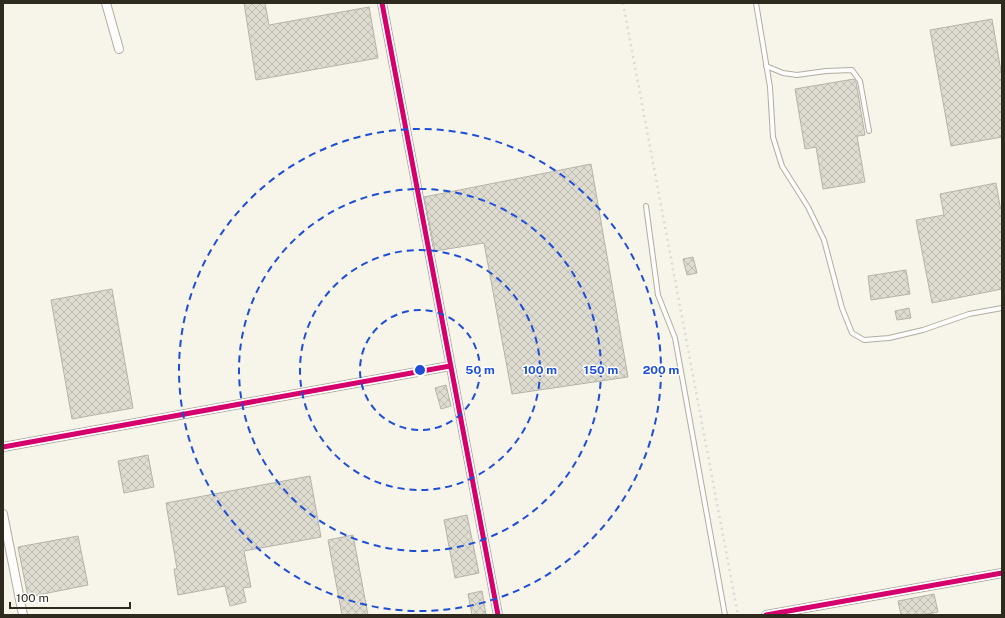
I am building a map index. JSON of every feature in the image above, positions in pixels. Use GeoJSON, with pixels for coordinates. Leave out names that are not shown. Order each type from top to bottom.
{"type":"FeatureCollection","features":[{"type":"Feature","properties":{"kind":"street"},"geometry":{"type":"LineString","coordinates":[[106,3],[118,49]]}},
{"type":"Feature","properties":{"kind":"street"},"geometry":{"type":"LineString","coordinates":[[382,3],[498,615]]}},
{"type":"Feature","properties":{"kind":"street"},"geometry":{"type":"LineString","coordinates":[[3,447],[450,366]]}},
{"type":"Feature","properties":{"kind":"street"},"geometry":{"type":"LineString","coordinates":[[3,514],[22,615]]}},
{"type":"Feature","properties":{"kind":"street"},"geometry":{"type":"LineString","coordinates":[[766,615],[1002,573]]}},
{"type":"Feature","properties":{"kind":"lane"},"geometry":{"type":"LineString","coordinates":[[756,3],[770,87],[773,137],[782,166],[808,207],[824,240],[842,308],[852,333],[864,340],[889,338],[923,330],[969,314],[1002,308]]}},
{"type":"Feature","properties":{"kind":"lane"},"geometry":{"type":"LineString","coordinates":[[766,66],[783,73],[797,75],[826,71],[852,70],[860,81],[869,131]]}},
{"type":"Feature","properties":{"kind":"lane"},"geometry":{"type":"LineString","coordinates":[[646,206],[658,295],[675,338],[725,615]]}},
{"type":"Feature","properties":{"kind":"building"},"geometry":{"type":"Polygon","coordinates":[[[244,3],[265,3],[269,25],[369,7],[378,58],[256,80],[244,3]]]}},
{"type":"Feature","properties":{"kind":"building"},"geometry":{"type":"Polygon","coordinates":[[[992,19],[1002,77],[1002,137],[951,146],[930,30],[992,19]]]}},
{"type":"Feature","properties":{"kind":"building"},"geometry":{"type":"Polygon","coordinates":[[[854,79],[856,82],[865,135],[857,136],[865,182],[823,189],[816,147],[805,149],[795,89],[854,79]]]}},
{"type":"Feature","properties":{"kind":"building"},"geometry":{"type":"Polygon","coordinates":[[[591,164],[628,377],[512,394],[484,243],[435,251],[424,197],[591,164]]]}},
{"type":"Feature","properties":{"kind":"building"},"geometry":{"type":"Polygon","coordinates":[[[996,183],[1000,206],[1002,206],[1002,289],[932,303],[916,220],[944,215],[940,194],[996,183]]]}},
{"type":"Feature","properties":{"kind":"building"},"geometry":{"type":"Polygon","coordinates":[[[693,257],[697,273],[687,275],[683,259],[693,257]]]}},
{"type":"Feature","properties":{"kind":"building"},"geometry":{"type":"Polygon","coordinates":[[[906,270],[910,294],[871,300],[868,276],[906,270]]]}},
{"type":"Feature","properties":{"kind":"building"},"geometry":{"type":"Polygon","coordinates":[[[112,289],[133,408],[72,419],[51,300],[112,289]]]}},
{"type":"Feature","properties":{"kind":"building"},"geometry":{"type":"Polygon","coordinates":[[[909,308],[911,318],[897,320],[895,311],[909,308]]]}},
{"type":"Feature","properties":{"kind":"building"},"geometry":{"type":"Polygon","coordinates":[[[446,385],[451,406],[441,409],[435,388],[446,385]]]}},
{"type":"Feature","properties":{"kind":"building"},"geometry":{"type":"Polygon","coordinates":[[[148,455],[154,487],[124,493],[118,461],[148,455]]]}},
{"type":"Feature","properties":{"kind":"building"},"geometry":{"type":"Polygon","coordinates":[[[310,476],[321,537],[244,551],[251,587],[243,588],[246,602],[230,606],[225,586],[178,595],[174,569],[177,569],[166,503],[310,476]]]}},
{"type":"Feature","properties":{"kind":"building"},"geometry":{"type":"Polygon","coordinates":[[[467,515],[479,573],[455,578],[444,520],[467,515]]]}},
{"type":"Feature","properties":{"kind":"building"},"geometry":{"type":"Polygon","coordinates":[[[353,535],[368,615],[342,615],[328,540],[353,535]]]}},
{"type":"Feature","properties":{"kind":"building"},"geometry":{"type":"Polygon","coordinates":[[[78,536],[88,585],[28,597],[18,547],[78,536]]]}},
{"type":"Feature","properties":{"kind":"building"},"geometry":{"type":"Polygon","coordinates":[[[482,591],[486,615],[472,615],[468,594],[482,591]]]}},
{"type":"Feature","properties":{"kind":"building"},"geometry":{"type":"Polygon","coordinates":[[[934,594],[938,612],[922,615],[901,615],[898,601],[934,594]]]}},
{"type":"Feature","properties":{"kind":"railway"},"geometry":{"type":"LineString","coordinates":[[623,3],[738,615]]}},
{"type":"Feature","properties":{"kind":"cycle path"},"geometry":{"type":"LineString","coordinates":[[382,3],[498,615]]}},
{"type":"Feature","properties":{"kind":"cycle path"},"geometry":{"type":"LineString","coordinates":[[3,447],[450,366]]}},
{"type":"Feature","properties":{"kind":"cycle path"},"geometry":{"type":"LineString","coordinates":[[766,615],[1002,573]]}}]}
